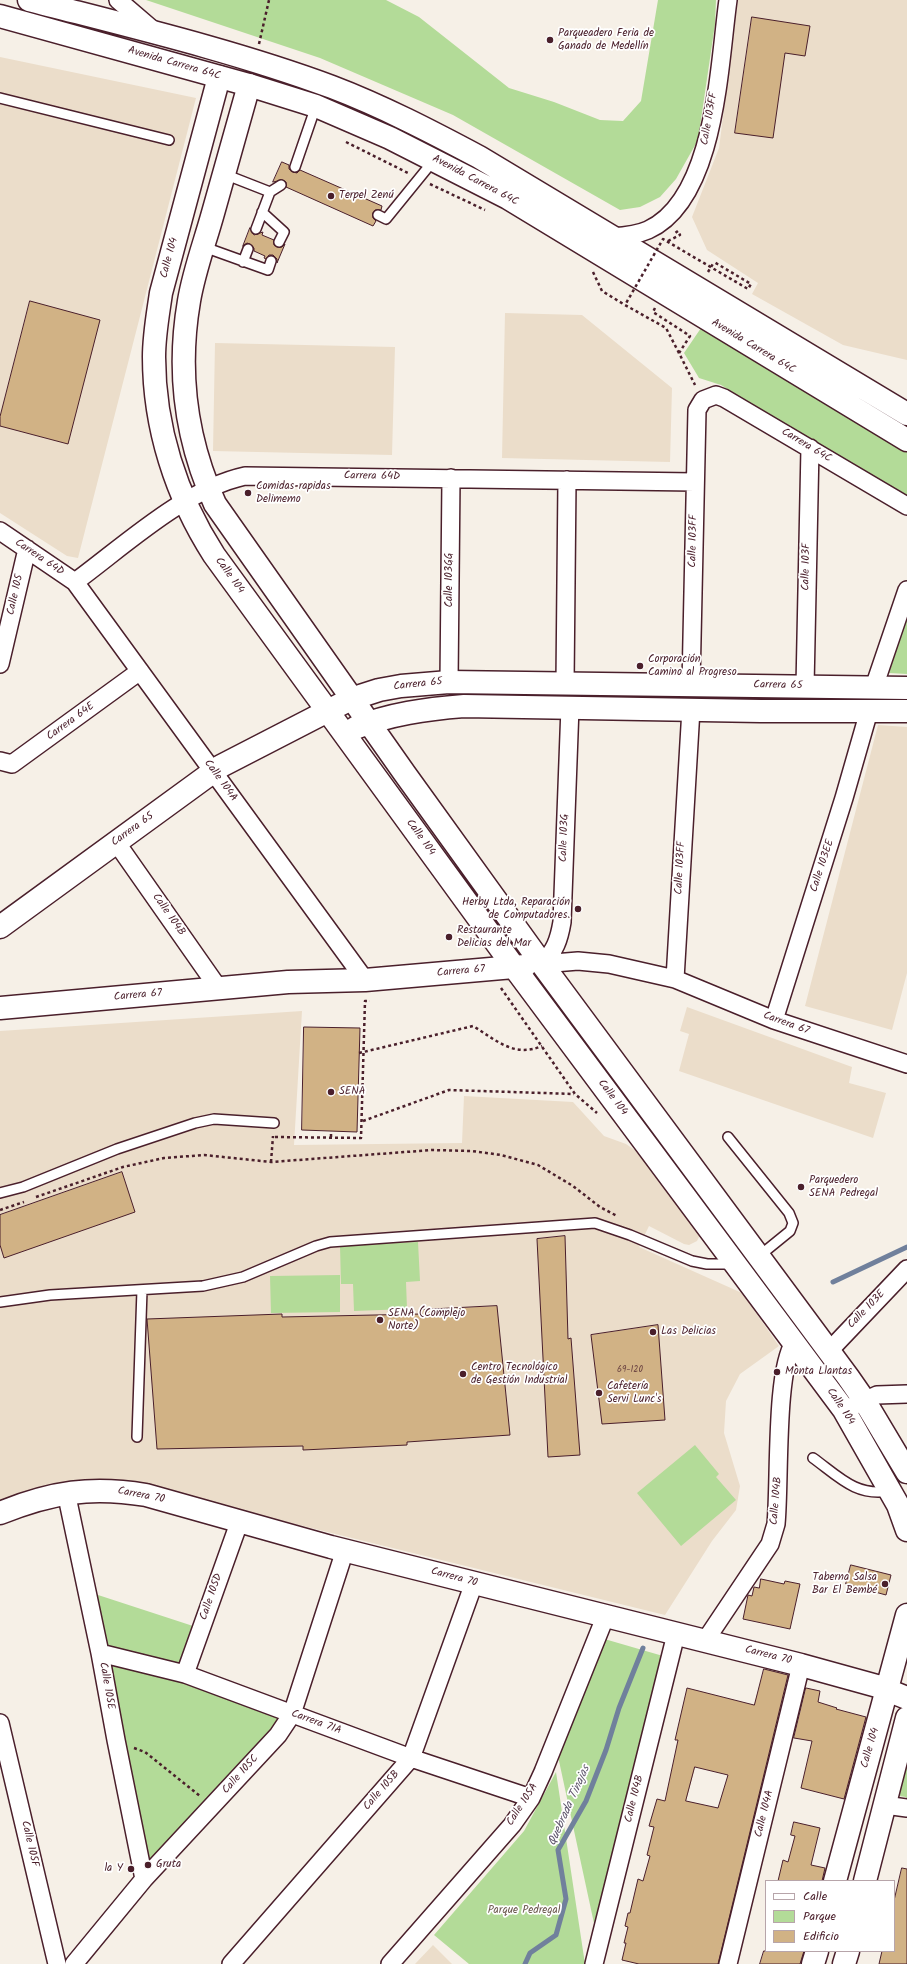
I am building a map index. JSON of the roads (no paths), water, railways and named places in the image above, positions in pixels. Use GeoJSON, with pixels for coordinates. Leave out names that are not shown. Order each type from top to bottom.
{"type":"FeatureCollection","features":[{"type":"Feature","properties":{"kind":"main road","name":"Avenida Carrera 64C"},"geometry":{"type":"LineString","coordinates":[[28,0],[263,64],[333,88],[376,106],[480,157],[907,414]]}},
{"type":"Feature","properties":{"kind":"main road","name":"Avenida Carrera 64C"},"geometry":{"type":"LineString","coordinates":[[0,16],[249,85],[316,106],[390,138],[508,198],[907,440]]}},
{"type":"Feature","properties":{"kind":"main road","name":"Calle 104"},"geometry":{"type":"LineString","coordinates":[[219,77],[161,293],[155,330],[154,357],[156,394],[174,476],[184,502],[201,535],[214,555],[514,967],[844,1410],[898,1505],[907,1530]]}},
{"type":"Feature","properties":{"kind":"main road","name":"Calle 104"},"geometry":{"type":"LineString","coordinates":[[249,85],[189,300],[184,348],[184,376],[190,426],[198,464],[208,488],[225,521],[368,723],[542,964],[864,1400],[907,1472]]}},
{"type":"Feature","properties":{"kind":"main road","name":"Carrera 65"},"geometry":{"type":"LineString","coordinates":[[0,927],[212,771],[351,698],[379,690],[401,686],[449,682],[565,682],[907,688]]}},
{"type":"Feature","properties":{"kind":"main road"},"geometry":{"type":"LineString","coordinates":[[343,732],[368,723],[405,713],[444,707],[907,711]]}},
{"type":"Feature","properties":{"kind":"main road","name":"Carrera 67"},"geometry":{"type":"LineString","coordinates":[[0,1008],[219,988],[296,982],[365,980],[542,964]]}},
{"type":"Feature","properties":{"kind":"main road","name":"Carrera 70"},"geometry":{"type":"LineString","coordinates":[[0,1513],[19,1505],[66,1492],[90,1490],[124,1491],[146,1495],[345,1550],[802,1665],[886,1690],[907,1698]]}},
{"type":"Feature","properties":{"kind":"main road","name":"Calle 104"},"geometry":{"type":"LineString","coordinates":[[835,1880],[907,1615]]}},
{"type":"Feature","properties":{"kind":"main road"},"geometry":{"type":"LineString","coordinates":[[865,1880],[907,1718]]}},
{"type":"Feature","properties":{"kind":"main road"},"geometry":{"type":"LineString","coordinates":[[813,1964],[817,1952]]}},
{"type":"Feature","properties":{"kind":"main road"},"geometry":{"type":"LineString","coordinates":[[844,1964],[848,1952]]}},
{"type":"Feature","properties":{"kind":"street"},"geometry":{"type":"LineString","coordinates":[[118,0],[139,20],[159,35]]}},
{"type":"Feature","properties":{"kind":"street","name":"Calle 103FF"},"geometry":{"type":"LineString","coordinates":[[612,237],[635,234],[658,224],[684,195],[700,164],[710,130],[728,0]]}},
{"type":"Feature","properties":{"kind":"street","name":"Carrera 64C"},"geometry":{"type":"LineString","coordinates":[[703,400],[716,394],[724,398],[907,506]]}},
{"type":"Feature","properties":{"kind":"street","name":"Calle 103FF"},"geometry":{"type":"LineString","coordinates":[[691,684],[697,410],[703,400]]}},
{"type":"Feature","properties":{"kind":"street","name":"Calle 103F"},"geometry":{"type":"LineString","coordinates":[[805,686],[810,448]]}},
{"type":"Feature","properties":{"kind":"street","name":"Carrera 64D"},"geometry":{"type":"LineString","coordinates":[[0,531],[75,582],[184,502],[208,488],[222,482],[245,476],[695,482]]}},
{"type":"Feature","properties":{"kind":"street","name":"Calle 103GG"},"geometry":{"type":"LineString","coordinates":[[449,682],[450,478]]}},
{"type":"Feature","properties":{"kind":"street"},"geometry":{"type":"LineString","coordinates":[[565,682],[568,480]]}},
{"type":"Feature","properties":{"kind":"street","name":"Calle 105"},"geometry":{"type":"LineString","coordinates":[[0,664],[27,549]]}},
{"type":"Feature","properties":{"kind":"street","name":"Calle 104A"},"geometry":{"type":"LineString","coordinates":[[75,582],[365,980]]}},
{"type":"Feature","properties":{"kind":"street"},"geometry":{"type":"LineString","coordinates":[[874,688],[907,590]]}},
{"type":"Feature","properties":{"kind":"street","name":"Carrera 64E"},"geometry":{"type":"LineString","coordinates":[[0,761],[12,764],[140,671]]}},
{"type":"Feature","properties":{"kind":"street","name":"Calle 103G"},"geometry":{"type":"LineString","coordinates":[[542,964],[558,944],[562,922],[570,707]]}},
{"type":"Feature","properties":{"kind":"street","name":"Calle 103FF"},"geometry":{"type":"LineString","coordinates":[[675,979],[691,709]]}},
{"type":"Feature","properties":{"kind":"street","name":"Calle 103EE"},"geometry":{"type":"LineString","coordinates":[[774,1020],[844,798],[869,711]]}},
{"type":"Feature","properties":{"kind":"street","name":"Calle 104B"},"geometry":{"type":"LineString","coordinates":[[116,842],[219,988]]}},
{"type":"Feature","properties":{"kind":"street","name":"Carrera 67"},"geometry":{"type":"LineString","coordinates":[[542,964],[578,961],[609,964],[675,979],[774,1020],[907,1064]]}},
{"type":"Feature","properties":{"kind":"street","name":"Calle 103E"},"geometry":{"type":"LineString","coordinates":[[828,1352],[907,1269]]}},
{"type":"Feature","properties":{"kind":"street","name":"Calle 104B"},"geometry":{"type":"LineString","coordinates":[[705,1641],[770,1544],[776,1524],[783,1391],[788,1352],[794,1343]]}},
{"type":"Feature","properties":{"kind":"street"},"geometry":{"type":"LineString","coordinates":[[844,1410],[877,1395],[907,1394]]}},
{"type":"Feature","properties":{"kind":"street","name":"Calle 105E"},"geometry":{"type":"LineString","coordinates":[[66,1492],[100,1653],[144,1880]]}},
{"type":"Feature","properties":{"kind":"street","name":"Calle 105D"},"geometry":{"type":"LineString","coordinates":[[185,1674],[240,1520]]}},
{"type":"Feature","properties":{"kind":"street","name":"Calle 105C"},"geometry":{"type":"LineString","coordinates":[[74,1964],[144,1880],[278,1735],[292,1714],[345,1550]]}},
{"type":"Feature","properties":{"kind":"street","name":"Calle 105B"},"geometry":{"type":"LineString","coordinates":[[231,1964],[411,1758],[474,1583]]}},
{"type":"Feature","properties":{"kind":"street","name":"Calle 105A"},"geometry":{"type":"LineString","coordinates":[[390,1964],[512,1825],[531,1798],[543,1772],[606,1615]]}},
{"type":"Feature","properties":{"kind":"street","name":"Calle 104B"},"geometry":{"type":"LineString","coordinates":[[594,1964],[676,1634]]}},
{"type":"Feature","properties":{"kind":"street","name":"Carrera 71A"},"geometry":{"type":"LineString","coordinates":[[100,1653],[185,1674],[411,1758],[531,1798]]}},
{"type":"Feature","properties":{"kind":"street","name":"Calle 104A"},"geometry":{"type":"LineString","coordinates":[[728,1964],[802,1665]]}},
{"type":"Feature","properties":{"kind":"street","name":"Calle 105F"},"geometry":{"type":"LineString","coordinates":[[0,1723],[57,1964]]}},
{"type":"Feature","properties":{"kind":"street"},"geometry":{"type":"LineString","coordinates":[[885,1805],[907,1808]]}},
{"type":"Feature","properties":{"kind":"lane"},"geometry":{"type":"LineString","coordinates":[[0,98],[169,140]]}},
{"type":"Feature","properties":{"kind":"lane"},"geometry":{"type":"LineString","coordinates":[[295,167],[316,106]]}},
{"type":"Feature","properties":{"kind":"lane"},"geometry":{"type":"LineString","coordinates":[[378,215],[386,219],[435,160]]}},
{"type":"Feature","properties":{"kind":"lane"},"geometry":{"type":"LineString","coordinates":[[224,174],[270,192]]}},
{"type":"Feature","properties":{"kind":"lane"},"geometry":{"type":"LineString","coordinates":[[256,229],[270,192],[280,185]]}},
{"type":"Feature","properties":{"kind":"lane"},"geometry":{"type":"LineString","coordinates":[[262,212],[284,232],[279,242]]}},
{"type":"Feature","properties":{"kind":"lane"},"geometry":{"type":"LineString","coordinates":[[204,247],[268,270],[271,261]]}},
{"type":"Feature","properties":{"kind":"lane"},"geometry":{"type":"LineString","coordinates":[[243,262],[248,249]]}},
{"type":"Feature","properties":{"kind":"lane"},"geometry":{"type":"LineString","coordinates":[[0,1193],[23,1187],[117,1149],[195,1123],[214,1119],[274,1123]]}},
{"type":"Feature","properties":{"kind":"lane"},"geometry":{"type":"LineString","coordinates":[[728,1136],[789,1213],[793,1223],[790,1231],[758,1257]]}},
{"type":"Feature","properties":{"kind":"lane"},"geometry":{"type":"LineString","coordinates":[[0,1302],[50,1295],[203,1286],[226,1282],[330,1242],[595,1223],[630,1235],[692,1261],[707,1264],[735,1264]]}},
{"type":"Feature","properties":{"kind":"lane"},"geometry":{"type":"LineString","coordinates":[[137,1437],[142,1290]]}},
{"type":"Feature","properties":{"kind":"lane"},"geometry":{"type":"LineString","coordinates":[[813,1458],[849,1485],[862,1491],[878,1493],[890,1491]]}},
{"type":"Feature","properties":{"kind":"waterway","name":"Quebrada Tinajas"},"geometry":{"type":"LineString","coordinates":[[833,1282],[907,1247]]}},
{"type":"Feature","properties":{"kind":"waterway","name":"Quebrada Tinajas"},"geometry":{"type":"LineString","coordinates":[[525,1964],[530,1953],[556,1935],[566,1899],[558,1850],[586,1801],[606,1750],[619,1708],[643,1648]]}},
{"type":"Feature","properties":{"kind":"place","name":"Parqueadero Feria de Ganado de Medellín"},"geometry":{"type":"Point","coordinates":[550,40]}},
{"type":"Feature","properties":{"kind":"place","name":"Terpel Zenú"},"geometry":{"type":"Point","coordinates":[331,196]}},
{"type":"Feature","properties":{"kind":"place","name":"Comidas rapidas Delimemo"},"geometry":{"type":"Point","coordinates":[248,493]}},
{"type":"Feature","properties":{"kind":"place","name":"Corporación Camino al Progreso"},"geometry":{"type":"Point","coordinates":[640,666]}},
{"type":"Feature","properties":{"kind":"place","name":"Herby Ltda, Reparación de Computadores."},"geometry":{"type":"Point","coordinates":[578,909]}},
{"type":"Feature","properties":{"kind":"place","name":"Restaurante Delicias del Mar"},"geometry":{"type":"Point","coordinates":[449,937]}},
{"type":"Feature","properties":{"kind":"place","name":"SENA"},"geometry":{"type":"Point","coordinates":[331,1092]}},
{"type":"Feature","properties":{"kind":"place","name":"Parquedero SENA Pedregal"},"geometry":{"type":"Point","coordinates":[801,1187]}},
{"type":"Feature","properties":{"kind":"place","name":"SENA (Complejo Norte)"},"geometry":{"type":"Point","coordinates":[380,1320]}},
{"type":"Feature","properties":{"kind":"place","name":"Las Delicias"},"geometry":{"type":"Point","coordinates":[653,1332]}},
{"type":"Feature","properties":{"kind":"place","name":"Monta Llantas"},"geometry":{"type":"Point","coordinates":[777,1372]}},
{"type":"Feature","properties":{"kind":"place","name":"Centro Tecnológico de Gestión Industrial"},"geometry":{"type":"Point","coordinates":[463,1374]}},
{"type":"Feature","properties":{"kind":"place","name":"Cafetería Servi Lunc's"},"geometry":{"type":"Point","coordinates":[599,1393]}},
{"type":"Feature","properties":{"kind":"place","name":"Taberna Salsa Bar El Bembé"},"geometry":{"type":"Point","coordinates":[885,1584]}},
{"type":"Feature","properties":{"kind":"place","name":"Gruta"},"geometry":{"type":"Point","coordinates":[148,1865]}},
{"type":"Feature","properties":{"kind":"place","name":"la Y"},"geometry":{"type":"Point","coordinates":[131,1869]}},
{"type":"Feature","properties":{"kind":"park label","name":"Parque Pedregal"},"geometry":{"type":"Point","coordinates":[524,1911]}}]}
